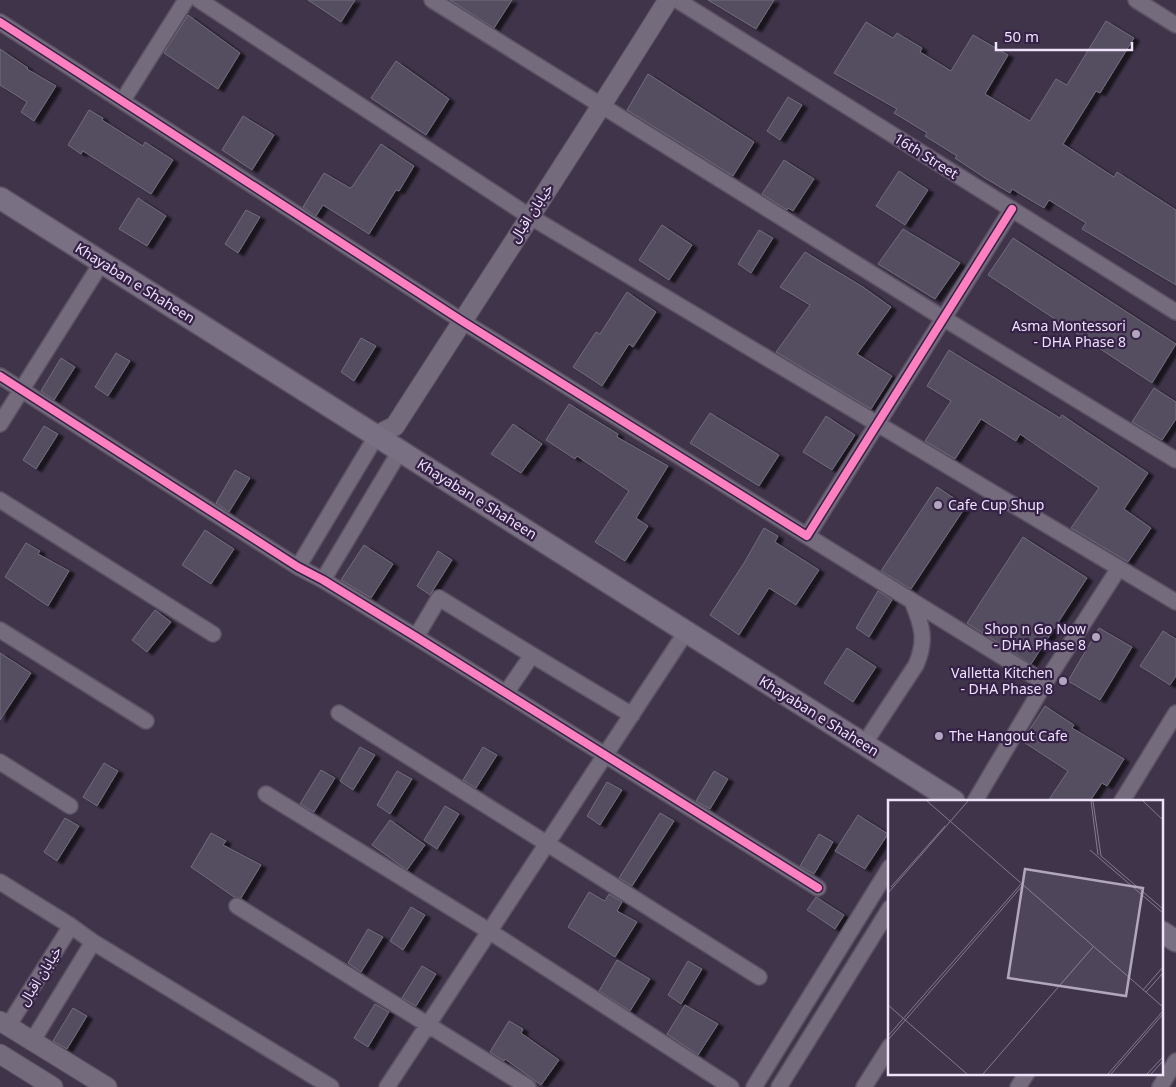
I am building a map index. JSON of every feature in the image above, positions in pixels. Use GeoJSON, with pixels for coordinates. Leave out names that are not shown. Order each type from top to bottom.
{"type":"FeatureCollection","features":[{"type":"Feature","properties":{"kind":"main road","name":"Khayaban e Shaheen"},"geometry":{"type":"LineString","coordinates":[[0,198],[102,262],[386,431],[400,451],[864,744],[940,797]]}},
{"type":"Feature","properties":{"kind":"street"},"geometry":{"type":"LineString","coordinates":[[123,100],[186,0]]}},
{"type":"Feature","properties":{"kind":"street"},"geometry":{"type":"LineString","coordinates":[[198,0],[529,216],[1176,602]]}},
{"type":"Feature","properties":{"kind":"street"},"geometry":{"type":"LineString","coordinates":[[432,0],[943,318],[1176,460]]}},
{"type":"Feature","properties":{"kind":"street","name":"خیابان اقبال"},"geometry":{"type":"LineString","coordinates":[[298,567],[386,431],[462,321],[602,106],[668,0]]}},
{"type":"Feature","properties":{"kind":"street","name":"16th Street"},"geometry":{"type":"LineString","coordinates":[[677,0],[1176,312]]}},
{"type":"Feature","properties":{"kind":"street"},"geometry":{"type":"LineString","coordinates":[[1136,0],[1176,25]]}},
{"type":"Feature","properties":{"kind":"street"},"geometry":{"type":"LineString","coordinates":[[0,22],[462,321],[1045,684]]}},
{"type":"Feature","properties":{"kind":"street"},"geometry":{"type":"LineString","coordinates":[[807,536],[1012,209]]}},
{"type":"Feature","properties":{"kind":"street"},"geometry":{"type":"LineString","coordinates":[[0,424],[102,262]]}},
{"type":"Feature","properties":{"kind":"street"},"geometry":{"type":"LineString","coordinates":[[0,376],[298,567],[323,580],[416,637],[818,888]]}},
{"type":"Feature","properties":{"kind":"street"},"geometry":{"type":"LineString","coordinates":[[323,580],[400,451]]}},
{"type":"Feature","properties":{"kind":"street"},"geometry":{"type":"LineString","coordinates":[[0,500],[213,634]]}},
{"type":"Feature","properties":{"kind":"street"},"geometry":{"type":"LineString","coordinates":[[976,800],[1045,684],[1119,568]]}},
{"type":"Feature","properties":{"kind":"street"},"geometry":{"type":"LineString","coordinates":[[416,637],[439,598],[632,715]]}},
{"type":"Feature","properties":{"kind":"street"},"geometry":{"type":"LineString","coordinates":[[864,744],[916,666],[921,654],[923,640],[921,622],[912,600]]}},
{"type":"Feature","properties":{"kind":"street"},"geometry":{"type":"LineString","coordinates":[[0,630],[146,721]]}},
{"type":"Feature","properties":{"kind":"street"},"geometry":{"type":"LineString","coordinates":[[387,1087],[686,632]]}},
{"type":"Feature","properties":{"kind":"street"},"geometry":{"type":"LineString","coordinates":[[506,693],[532,656]]}},
{"type":"Feature","properties":{"kind":"street"},"geometry":{"type":"LineString","coordinates":[[338,713],[759,977]]}},
{"type":"Feature","properties":{"kind":"street"},"geometry":{"type":"LineString","coordinates":[[1123,800],[1176,713]]}},
{"type":"Feature","properties":{"kind":"street"},"geometry":{"type":"LineString","coordinates":[[0,762],[70,806]]}},
{"type":"Feature","properties":{"kind":"street"},"geometry":{"type":"LineString","coordinates":[[266,794],[489,931],[731,1087]]}},
{"type":"Feature","properties":{"kind":"street"},"geometry":{"type":"LineString","coordinates":[[757,1086],[888,870]]}},
{"type":"Feature","properties":{"kind":"street"},"geometry":{"type":"LineString","coordinates":[[0,882],[71,926],[93,942],[331,1087]]}},
{"type":"Feature","properties":{"kind":"street"},"geometry":{"type":"LineString","coordinates":[[238,906],[528,1087]]}},
{"type":"Feature","properties":{"kind":"street"},"geometry":{"type":"LineString","coordinates":[[779,1087],[888,911]]}},
{"type":"Feature","properties":{"kind":"street","name":"خیابان اقبال"},"geometry":{"type":"LineString","coordinates":[[4,1023],[71,926]]}},
{"type":"Feature","properties":{"kind":"street","name":"خیابان اقبال"},"geometry":{"type":"LineString","coordinates":[[32,1040],[93,942]]}},
{"type":"Feature","properties":{"kind":"street"},"geometry":{"type":"LineString","coordinates":[[4,1023],[107,1087]]}},
{"type":"Feature","properties":{"kind":"street"},"geometry":{"type":"LineString","coordinates":[[864,1087],[888,1049]]}},
{"type":"Feature","properties":{"kind":"street"},"geometry":{"type":"LineString","coordinates":[[0,1054],[53,1087]]}},
{"type":"Feature","properties":{"kind":"street"},"geometry":{"type":"LineString","coordinates":[[1160,1087],[1176,1061]]}},
{"type":"Feature","properties":{"kind":"street"},"geometry":{"type":"LineString","coordinates":[[1018,1087],[1026,1074]]}},
{"type":"Feature","properties":{"kind":"building"},"geometry":{"type":"Polygon","coordinates":[[[308,0],[355,0],[341,22],[308,0]]]}},
{"type":"Feature","properties":{"kind":"building"},"geometry":{"type":"Polygon","coordinates":[[[450,0],[512,0],[494,28],[450,0]]]}},
{"type":"Feature","properties":{"kind":"building"},"geometry":{"type":"Polygon","coordinates":[[[708,0],[774,0],[756,29],[708,0]]]}},
{"type":"Feature","properties":{"kind":"building"},"geometry":{"type":"Polygon","coordinates":[[[188,15],[240,53],[218,89],[164,53],[188,15]]]}},
{"type":"Feature","properties":{"kind":"building"},"geometry":{"type":"Polygon","coordinates":[[[1106,21],[1134,38],[1100,93],[1096,91],[1063,144],[1114,177],[1117,172],[1176,210],[1176,285],[1082,229],[1086,223],[1049,200],[1044,208],[1012,189],[1010,193],[985,178],[955,158],[957,156],[925,136],[927,133],[894,113],[897,109],[834,73],[866,22],[893,38],[897,33],[922,48],[920,52],[951,71],[973,35],[1008,55],[985,94],[1030,121],[1056,79],[1067,85],[1106,21]]]}},
{"type":"Feature","properties":{"kind":"building"},"geometry":{"type":"Polygon","coordinates":[[[0,49],[27,69],[56,86],[34,121],[21,112],[27,102],[0,85],[0,49]]]}},
{"type":"Feature","properties":{"kind":"building"},"geometry":{"type":"Polygon","coordinates":[[[396,61],[449,99],[426,135],[371,98],[396,61]]]}},
{"type":"Feature","properties":{"kind":"building"},"geometry":{"type":"Polygon","coordinates":[[[648,74],[754,142],[733,176],[627,110],[648,74]]]}},
{"type":"Feature","properties":{"kind":"building"},"geometry":{"type":"Polygon","coordinates":[[[788,97],[802,105],[780,140],[767,131],[788,97]]]}},
{"type":"Feature","properties":{"kind":"building"},"geometry":{"type":"Polygon","coordinates":[[[89,110],[143,146],[145,142],[173,160],[151,194],[83,151],[81,154],[68,145],[89,110]]]}},
{"type":"Feature","properties":{"kind":"building"},"geometry":{"type":"Polygon","coordinates":[[[243,116],[274,135],[252,170],[222,150],[243,116]]]}},
{"type":"Feature","properties":{"kind":"building"},"geometry":{"type":"Polygon","coordinates":[[[381,144],[414,166],[399,191],[396,190],[369,234],[323,205],[316,216],[303,207],[324,173],[350,188],[352,187],[381,144]]]}},
{"type":"Feature","properties":{"kind":"building"},"geometry":{"type":"Polygon","coordinates":[[[784,160],[814,179],[793,211],[788,208],[787,210],[762,194],[784,160]]]}},
{"type":"Feature","properties":{"kind":"building"},"geometry":{"type":"Polygon","coordinates":[[[899,171],[928,190],[905,225],[876,206],[899,171]]]}},
{"type":"Feature","properties":{"kind":"building"},"geometry":{"type":"Polygon","coordinates":[[[138,198],[166,216],[147,246],[119,229],[138,198]]]}},
{"type":"Feature","properties":{"kind":"building"},"geometry":{"type":"Polygon","coordinates":[[[246,210],[260,217],[238,253],[225,244],[246,210]]]}},
{"type":"Feature","properties":{"kind":"building"},"geometry":{"type":"Polygon","coordinates":[[[662,225],[692,245],[669,280],[639,260],[662,225]]]}},
{"type":"Feature","properties":{"kind":"building"},"geometry":{"type":"Polygon","coordinates":[[[903,229],[960,263],[935,299],[878,264],[903,229]]]}},
{"type":"Feature","properties":{"kind":"building"},"geometry":{"type":"Polygon","coordinates":[[[759,230],[773,238],[751,273],[738,264],[759,230]]]}},
{"type":"Feature","properties":{"kind":"building"},"geometry":{"type":"Polygon","coordinates":[[[1013,238],[1176,344],[1152,383],[988,275],[1013,238]]]}},
{"type":"Feature","properties":{"kind":"building"},"geometry":{"type":"Polygon","coordinates":[[[805,252],[863,287],[891,307],[857,354],[892,376],[871,409],[776,352],[810,305],[780,287],[805,252]]]}},
{"type":"Feature","properties":{"kind":"building"},"geometry":{"type":"Polygon","coordinates":[[[627,292],[656,312],[633,347],[629,344],[602,386],[573,367],[596,332],[600,334],[627,292]]]}},
{"type":"Feature","properties":{"kind":"building"},"geometry":{"type":"Polygon","coordinates":[[[361,338],[376,346],[354,381],[341,372],[361,338]]]}},
{"type":"Feature","properties":{"kind":"building"},"geometry":{"type":"Polygon","coordinates":[[[949,350],[1060,418],[1062,415],[1148,473],[1124,509],[1151,528],[1128,562],[1071,528],[1099,488],[1020,434],[1016,441],[981,419],[955,459],[925,441],[951,401],[927,386],[949,350]]]}},
{"type":"Feature","properties":{"kind":"building"},"geometry":{"type":"Polygon","coordinates":[[[116,353],[130,361],[108,396],[95,387],[116,353]]]}},
{"type":"Feature","properties":{"kind":"building"},"geometry":{"type":"Polygon","coordinates":[[[61,358],[75,367],[54,400],[41,391],[61,358]]]}},
{"type":"Feature","properties":{"kind":"building"},"geometry":{"type":"Polygon","coordinates":[[[1154,388],[1176,402],[1176,419],[1162,440],[1132,422],[1154,388]]]}},
{"type":"Feature","properties":{"kind":"building"},"geometry":{"type":"Polygon","coordinates":[[[569,404],[618,434],[617,437],[668,466],[636,518],[648,526],[625,561],[595,542],[629,491],[577,456],[575,459],[546,440],[569,404]]]}},
{"type":"Feature","properties":{"kind":"building"},"geometry":{"type":"Polygon","coordinates":[[[710,413],[779,455],[759,486],[690,443],[710,413]]]}},
{"type":"Feature","properties":{"kind":"building"},"geometry":{"type":"Polygon","coordinates":[[[826,416],[855,435],[832,470],[803,452],[826,416]]]}},
{"type":"Feature","properties":{"kind":"building"},"geometry":{"type":"Polygon","coordinates":[[[513,424],[542,444],[521,473],[491,454],[513,424]]]}},
{"type":"Feature","properties":{"kind":"building"},"geometry":{"type":"Polygon","coordinates":[[[44,426],[58,434],[36,469],[23,460],[44,426]]]}},
{"type":"Feature","properties":{"kind":"building"},"geometry":{"type":"Polygon","coordinates":[[[235,470],[250,478],[229,512],[216,503],[235,470]]]}},
{"type":"Feature","properties":{"kind":"building"},"geometry":{"type":"Polygon","coordinates":[[[937,487],[966,506],[911,589],[881,571],[937,487]]]}},
{"type":"Feature","properties":{"kind":"building"},"geometry":{"type":"Polygon","coordinates":[[[764,528],[778,536],[775,542],[819,570],[796,605],[769,588],[739,635],[710,615],[764,528]]]}},
{"type":"Feature","properties":{"kind":"building"},"geometry":{"type":"Polygon","coordinates":[[[205,530],[234,549],[211,584],[182,565],[205,530]]]}},
{"type":"Feature","properties":{"kind":"building"},"geometry":{"type":"Polygon","coordinates":[[[1023,537],[1087,578],[1031,664],[967,623],[1023,537]]]}},
{"type":"Feature","properties":{"kind":"building"},"geometry":{"type":"Polygon","coordinates":[[[26,543],[40,551],[38,554],[69,571],[48,606],[5,577],[26,543]]]}},
{"type":"Feature","properties":{"kind":"building"},"geometry":{"type":"Polygon","coordinates":[[[364,545],[393,564],[371,598],[341,580],[364,545]]]}},
{"type":"Feature","properties":{"kind":"building"},"geometry":{"type":"Polygon","coordinates":[[[438,551],[452,560],[430,595],[417,586],[438,551]]]}},
{"type":"Feature","properties":{"kind":"building"},"geometry":{"type":"Polygon","coordinates":[[[878,591],[892,600],[869,637],[856,628],[878,591]]]}},
{"type":"Feature","properties":{"kind":"building"},"geometry":{"type":"Polygon","coordinates":[[[155,610],[171,622],[147,652],[132,640],[155,610]]]}},
{"type":"Feature","properties":{"kind":"building"},"geometry":{"type":"Polygon","coordinates":[[[1099,628],[1132,647],[1100,700],[1068,681],[1099,628]]]}},
{"type":"Feature","properties":{"kind":"building"},"geometry":{"type":"Polygon","coordinates":[[[1163,631],[1176,639],[1176,676],[1170,685],[1140,666],[1163,631]]]}},
{"type":"Feature","properties":{"kind":"building"},"geometry":{"type":"Polygon","coordinates":[[[847,648],[876,667],[853,702],[824,683],[847,648]]]}},
{"type":"Feature","properties":{"kind":"building"},"geometry":{"type":"Polygon","coordinates":[[[0,653],[31,673],[0,720],[0,653]]]}},
{"type":"Feature","properties":{"kind":"building"},"geometry":{"type":"Polygon","coordinates":[[[1045,706],[1074,725],[1072,728],[1124,759],[1107,786],[1102,783],[1091,800],[1049,800],[1068,771],[1022,741],[1045,706]]]}},
{"type":"Feature","properties":{"kind":"building"},"geometry":{"type":"Polygon","coordinates":[[[360,747],[375,755],[353,790],[340,781],[360,747]]]}},
{"type":"Feature","properties":{"kind":"building"},"geometry":{"type":"Polygon","coordinates":[[[483,747],[497,755],[476,788],[463,780],[483,747]]]}},
{"type":"Feature","properties":{"kind":"building"},"geometry":{"type":"Polygon","coordinates":[[[104,763],[118,771],[97,806],[83,797],[104,763]]]}},
{"type":"Feature","properties":{"kind":"building"},"geometry":{"type":"Polygon","coordinates":[[[321,770],[335,778],[314,812],[300,804],[321,770]]]}},
{"type":"Feature","properties":{"kind":"building"},"geometry":{"type":"Polygon","coordinates":[[[397,771],[412,779],[390,814],[377,805],[397,771]]]}},
{"type":"Feature","properties":{"kind":"building"},"geometry":{"type":"Polygon","coordinates":[[[714,771],[728,779],[710,809],[696,801],[714,771]]]}},
{"type":"Feature","properties":{"kind":"building"},"geometry":{"type":"Polygon","coordinates":[[[607,782],[622,790],[600,825],[587,816],[607,782]]]}},
{"type":"Feature","properties":{"kind":"building"},"geometry":{"type":"Polygon","coordinates":[[[445,806],[459,814],[437,849],[424,840],[445,806]]]}},
{"type":"Feature","properties":{"kind":"building"},"geometry":{"type":"Polygon","coordinates":[[[660,813],[674,821],[632,886],[619,878],[660,813]]]}},
{"type":"Feature","properties":{"kind":"building"},"geometry":{"type":"Polygon","coordinates":[[[858,815],[888,834],[865,869],[835,851],[858,815]]]}},
{"type":"Feature","properties":{"kind":"building"},"geometry":{"type":"Polygon","coordinates":[[[65,818],[79,826],[57,861],[44,852],[65,818]]]}},
{"type":"Feature","properties":{"kind":"building"},"geometry":{"type":"Polygon","coordinates":[[[390,820],[425,845],[407,870],[372,845],[390,820]]]}},
{"type":"Feature","properties":{"kind":"building"},"geometry":{"type":"Polygon","coordinates":[[[211,833],[226,841],[223,845],[261,865],[241,898],[234,897],[191,867],[211,833]]]}},
{"type":"Feature","properties":{"kind":"building"},"geometry":{"type":"Polygon","coordinates":[[[819,834],[833,842],[814,874],[800,866],[819,834]]]}},
{"type":"Feature","properties":{"kind":"building"},"geometry":{"type":"Polygon","coordinates":[[[589,892],[605,901],[609,894],[622,902],[617,911],[637,922],[615,957],[568,927],[589,892]]]}},
{"type":"Feature","properties":{"kind":"building"},"geometry":{"type":"Polygon","coordinates":[[[816,897],[844,915],[835,929],[807,910],[816,897]]]}},
{"type":"Feature","properties":{"kind":"building"},"geometry":{"type":"Polygon","coordinates":[[[411,907],[425,915],[403,950],[390,941],[411,907]]]}},
{"type":"Feature","properties":{"kind":"building"},"geometry":{"type":"Polygon","coordinates":[[[368,929],[383,937],[361,972],[348,963],[368,929]]]}},
{"type":"Feature","properties":{"kind":"building"},"geometry":{"type":"Polygon","coordinates":[[[617,960],[650,979],[630,1011],[599,991],[617,960]]]}},
{"type":"Feature","properties":{"kind":"building"},"geometry":{"type":"Polygon","coordinates":[[[688,961],[702,969],[681,1004],[668,995],[688,961]]]}},
{"type":"Feature","properties":{"kind":"building"},"geometry":{"type":"Polygon","coordinates":[[[422,966],[436,974],[416,1006],[402,998],[422,966]]]}},
{"type":"Feature","properties":{"kind":"building"},"geometry":{"type":"Polygon","coordinates":[[[375,1004],[389,1012],[368,1047],[354,1038],[375,1004]]]}},
{"type":"Feature","properties":{"kind":"building"},"geometry":{"type":"Polygon","coordinates":[[[685,1005],[718,1024],[698,1055],[667,1034],[685,1005]]]}},
{"type":"Feature","properties":{"kind":"building"},"geometry":{"type":"Polygon","coordinates":[[[73,1008],[87,1016],[67,1049],[53,1041],[73,1008]]]}},
{"type":"Feature","properties":{"kind":"building"},"geometry":{"type":"Polygon","coordinates":[[[509,1021],[523,1029],[521,1033],[559,1060],[541,1085],[505,1059],[504,1061],[490,1052],[509,1021]]]}},
{"type":"Feature","properties":{"kind":"cycle path"},"geometry":{"type":"LineString","coordinates":[[0,22],[462,321],[807,536],[1012,209]]}},
{"type":"Feature","properties":{"kind":"cycle path"},"geometry":{"type":"LineString","coordinates":[[0,376],[298,567],[323,580],[416,637],[818,888]]}},
{"type":"Feature","properties":{"kind":"place","name":"Asma Montessori - DHA Phase 8"},"geometry":{"type":"Point","coordinates":[1136,334]}},
{"type":"Feature","properties":{"kind":"place","name":"Cafe Cup Shup"},"geometry":{"type":"Point","coordinates":[938,505]}},
{"type":"Feature","properties":{"kind":"place","name":"Shop n Go Now - DHA Phase 8"},"geometry":{"type":"Point","coordinates":[1096,637]}},
{"type":"Feature","properties":{"kind":"place","name":"Valletta Kitchen - DHA Phase 8"},"geometry":{"type":"Point","coordinates":[1063,681]}},
{"type":"Feature","properties":{"kind":"place","name":"The Hangout Cafe"},"geometry":{"type":"Point","coordinates":[939,736]}}]}
